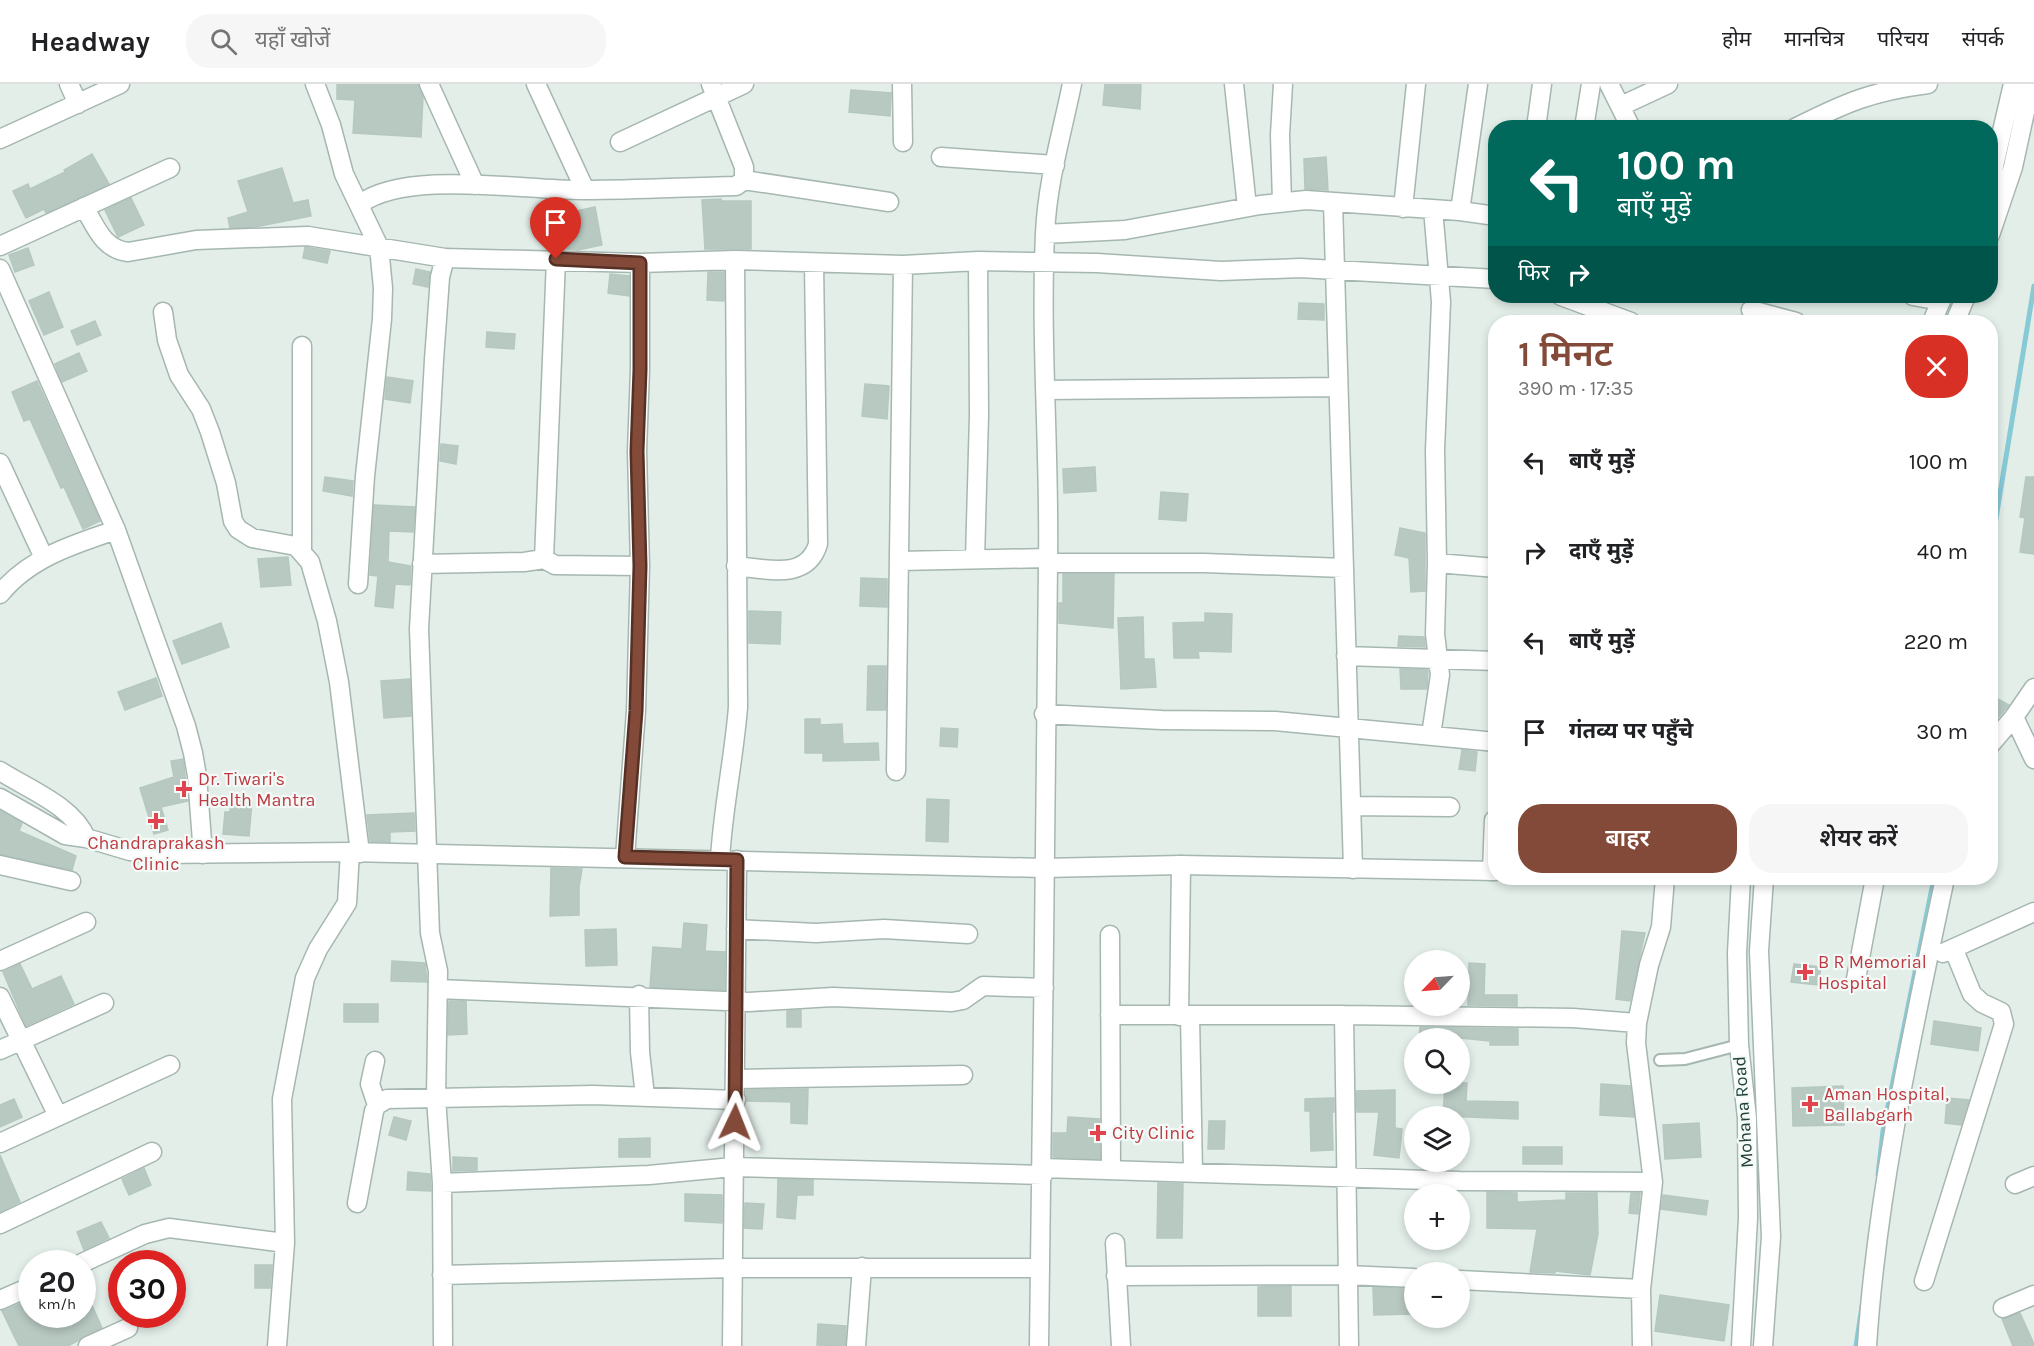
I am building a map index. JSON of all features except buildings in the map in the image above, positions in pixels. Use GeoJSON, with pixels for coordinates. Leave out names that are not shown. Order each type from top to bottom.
{"type":"FeatureCollection","features":[{"type":"Feature","properties":{"kind":"street"},"geometry":{"type":"LineString","coordinates":[[69,84],[78,104]]}},
{"type":"Feature","properties":{"kind":"street"},"geometry":{"type":"LineString","coordinates":[[0,139],[120,84]]}},
{"type":"Feature","properties":{"kind":"street"},"geometry":{"type":"LineString","coordinates":[[315,84],[331,125],[344,174],[379,247],[383,288],[382,319],[364,476],[357,584]]}},
{"type":"Feature","properties":{"kind":"street"},"geometry":{"type":"LineString","coordinates":[[429,84],[475,185]]}},
{"type":"Feature","properties":{"kind":"street"},"geometry":{"type":"LineString","coordinates":[[536,84],[585,190]]}},
{"type":"Feature","properties":{"kind":"street"},"geometry":{"type":"LineString","coordinates":[[620,142],[713,90],[744,84]]}},
{"type":"Feature","properties":{"kind":"street"},"geometry":{"type":"LineString","coordinates":[[902,84],[903,142]]}},
{"type":"Feature","properties":{"kind":"street"},"geometry":{"type":"LineString","coordinates":[[1039,1346],[1043,1171],[1044,714],[1048,561],[1045,234],[1050,186],[1072,84]]}},
{"type":"Feature","properties":{"kind":"street"},"geometry":{"type":"LineString","coordinates":[[1234,84],[1247,207]]}},
{"type":"Feature","properties":{"kind":"street"},"geometry":{"type":"LineString","coordinates":[[1282,84],[1280,135],[1282,202]]}},
{"type":"Feature","properties":{"kind":"street"},"geometry":{"type":"LineString","coordinates":[[1403,207],[1416,84]]}},
{"type":"Feature","properties":{"kind":"street"},"geometry":{"type":"LineString","coordinates":[[1460,211],[1478,84]]}},
{"type":"Feature","properties":{"kind":"street"},"geometry":{"type":"LineString","coordinates":[[1537,120],[1542,84]]}},
{"type":"Feature","properties":{"kind":"street"},"geometry":{"type":"LineString","coordinates":[[1585,120],[1591,84]]}},
{"type":"Feature","properties":{"kind":"street"},"geometry":{"type":"LineString","coordinates":[[1609,84],[1627,120]]}},
{"type":"Feature","properties":{"kind":"street"},"geometry":{"type":"LineString","coordinates":[[1621,106],[1668,84]]}},
{"type":"Feature","properties":{"kind":"street"},"geometry":{"type":"LineString","coordinates":[[1812,120],[1863,96],[1889,89],[1928,84]]}},
{"type":"Feature","properties":{"kind":"street"},"geometry":{"type":"LineString","coordinates":[[1998,149],[2013,84]]}},
{"type":"Feature","properties":{"kind":"street"},"geometry":{"type":"LineString","coordinates":[[1998,211],[2013,167],[2031,84]]}},
{"type":"Feature","properties":{"kind":"street"},"geometry":{"type":"LineString","coordinates":[[713,90],[744,167],[744,180]]}},
{"type":"Feature","properties":{"kind":"street"},"geometry":{"type":"LineString","coordinates":[[941,157],[1055,165]]}},
{"type":"Feature","properties":{"kind":"street"},"geometry":{"type":"LineString","coordinates":[[0,246],[170,168]]}},
{"type":"Feature","properties":{"kind":"street"},"geometry":{"type":"LineString","coordinates":[[360,204],[383,190],[402,187],[475,185],[585,190],[736,186],[744,180],[889,202]]}},
{"type":"Feature","properties":{"kind":"street"},"geometry":{"type":"LineString","coordinates":[[1045,234],[1125,230],[1282,202],[1333,202],[1488,215]]}},
{"type":"Feature","properties":{"kind":"street"},"geometry":{"type":"LineString","coordinates":[[1333,202],[1353,869]]}},
{"type":"Feature","properties":{"kind":"street"},"geometry":{"type":"LineString","coordinates":[[84,207],[106,243],[118,251],[251,236],[308,236],[445,258],[556,259],[640,263],[735,260],[903,265],[978,261],[1096,263],[1221,271],[1300,268],[1335,272],[1488,279]]}},
{"type":"Feature","properties":{"kind":"street"},"geometry":{"type":"LineString","coordinates":[[1431,735],[1439,686],[1435,634],[1437,563],[1435,450],[1441,318],[1433,209]]}},
{"type":"Feature","properties":{"kind":"street"},"geometry":{"type":"LineString","coordinates":[[443,1346],[442,1183],[436,1098],[438,989],[437,960],[430,933],[419,646],[438,313],[445,258]]}},
{"type":"Feature","properties":{"kind":"street"},"geometry":{"type":"LineString","coordinates":[[544,559],[556,259]]}},
{"type":"Feature","properties":{"kind":"street"},"geometry":{"type":"LineString","coordinates":[[732,1346],[733,1167],[737,1079],[736,929],[729,859],[722,823],[734,752],[738,707],[735,260]]}},
{"type":"Feature","properties":{"kind":"street"},"geometry":{"type":"LineString","coordinates":[[975,560],[979,415],[978,261]]}},
{"type":"Feature","properties":{"kind":"street"},"geometry":{"type":"LineString","coordinates":[[625,857],[636,711],[640,566],[637,451],[640,263]]}},
{"type":"Feature","properties":{"kind":"street"},"geometry":{"type":"LineString","coordinates":[[736,566],[790,570],[801,568],[815,554],[818,544],[814,263]]}},
{"type":"Feature","properties":{"kind":"street"},"geometry":{"type":"LineString","coordinates":[[896,771],[903,265]]}},
{"type":"Feature","properties":{"kind":"street"},"geometry":{"type":"LineString","coordinates":[[0,269],[116,530],[186,726],[197,776],[203,854]]}},
{"type":"Feature","properties":{"kind":"street"},"geometry":{"type":"LineString","coordinates":[[1580,303],[1612,315]]}},
{"type":"Feature","properties":{"kind":"street"},"geometry":{"type":"LineString","coordinates":[[1750,309],[1771,315]]}},
{"type":"Feature","properties":{"kind":"street"},"geometry":{"type":"LineString","coordinates":[[163,312],[167,340],[179,375],[201,409],[210,432],[226,483],[233,521],[244,534],[286,543],[302,551]]}},
{"type":"Feature","properties":{"kind":"street"},"geometry":{"type":"LineString","coordinates":[[277,1346],[285,1243],[282,1099],[305,978],[318,949],[347,903],[355,853],[339,682],[312,568],[302,551],[302,346]]}},
{"type":"Feature","properties":{"kind":"street"},"geometry":{"type":"LineString","coordinates":[[1045,390],[1338,387]]}},
{"type":"Feature","properties":{"kind":"street"},"geometry":{"type":"LineString","coordinates":[[0,463],[44,558]]}},
{"type":"Feature","properties":{"kind":"street"},"geometry":{"type":"LineString","coordinates":[[0,594],[20,575],[44,558],[116,530]]}},
{"type":"Feature","properties":{"kind":"street"},"geometry":{"type":"LineString","coordinates":[[422,564],[524,562],[544,559],[555,565],[640,566]]}},
{"type":"Feature","properties":{"kind":"street"},"geometry":{"type":"LineString","coordinates":[[899,561],[1204,563],[1344,568]]}},
{"type":"Feature","properties":{"kind":"street"},"geometry":{"type":"LineString","coordinates":[[1437,563],[1488,567]]}},
{"type":"Feature","properties":{"kind":"street"},"geometry":{"type":"LineString","coordinates":[[1346,656],[1488,661]]}},
{"type":"Feature","properties":{"kind":"street"},"geometry":{"type":"LineString","coordinates":[[1998,736],[2034,688]]}},
{"type":"Feature","properties":{"kind":"street"},"geometry":{"type":"LineString","coordinates":[[1044,714],[1162,720],[1275,721],[1488,741]]}},
{"type":"Feature","properties":{"kind":"street"},"geometry":{"type":"LineString","coordinates":[[2014,717],[2034,759]]}},
{"type":"Feature","properties":{"kind":"street"},"geometry":{"type":"LineString","coordinates":[[0,771],[68,814],[83,830],[86,838]]}},
{"type":"Feature","properties":{"kind":"street"},"geometry":{"type":"LineString","coordinates":[[0,798],[54,830],[130,851],[203,854],[355,853],[426,856],[625,857],[1044,868],[1180,865],[1488,871]]}},
{"type":"Feature","properties":{"kind":"street"},"geometry":{"type":"LineString","coordinates":[[1351,806],[1450,807]]}},
{"type":"Feature","properties":{"kind":"street"},"geometry":{"type":"LineString","coordinates":[[0,865],[70,881]]}},
{"type":"Feature","properties":{"kind":"street"},"geometry":{"type":"LineString","coordinates":[[1180,865],[1193,1172]]}},
{"type":"Feature","properties":{"kind":"street"},"geometry":{"type":"LineString","coordinates":[[0,880],[18,869]]}},
{"type":"Feature","properties":{"kind":"street"},"geometry":{"type":"LineString","coordinates":[[1642,1346],[1641,1289],[1653,1182],[1636,1043],[1637,1023],[1649,965],[1661,927],[1664,885]]}},
{"type":"Feature","properties":{"kind":"street","name":"Mohana Road"},"geometry":{"type":"LineString","coordinates":[[1741,885],[1737,954],[1738,1045],[1748,1158],[1747,1265],[1741,1346]]}},
{"type":"Feature","properties":{"kind":"street","name":"Mohana Road"},"geometry":{"type":"LineString","coordinates":[[1763,885],[1760,961],[1772,1237],[1763,1346]]}},
{"type":"Feature","properties":{"kind":"street"},"geometry":{"type":"LineString","coordinates":[[1856,979],[1874,885]]}},
{"type":"Feature","properties":{"kind":"street"},"geometry":{"type":"LineString","coordinates":[[1867,1346],[1873,1280],[1894,1144],[1944,885]]}},
{"type":"Feature","properties":{"kind":"street"},"geometry":{"type":"LineString","coordinates":[[1929,953],[1954,950],[2034,912]]}},
{"type":"Feature","properties":{"kind":"street"},"geometry":{"type":"LineString","coordinates":[[0,961],[86,922]]}},
{"type":"Feature","properties":{"kind":"street"},"geometry":{"type":"LineString","coordinates":[[736,929],[831,933],[884,929],[968,934]]}},
{"type":"Feature","properties":{"kind":"street"},"geometry":{"type":"LineString","coordinates":[[1110,935],[1111,1170]]}},
{"type":"Feature","properties":{"kind":"street"},"geometry":{"type":"LineString","coordinates":[[1924,1281],[2004,1024],[2001,1012],[1982,1003],[1972,994],[1954,950]]}},
{"type":"Feature","properties":{"kind":"street"},"geometry":{"type":"LineString","coordinates":[[438,989],[639,995],[736,1001],[833,997],[952,1002],[963,1000],[983,986],[1044,988]]}},
{"type":"Feature","properties":{"kind":"street"},"geometry":{"type":"LineString","coordinates":[[639,995],[640,1052],[645,1096]]}},
{"type":"Feature","properties":{"kind":"street"},"geometry":{"type":"LineString","coordinates":[[0,997],[58,1116]]}},
{"type":"Feature","properties":{"kind":"street"},"geometry":{"type":"LineString","coordinates":[[0,1050],[104,1003]]}},
{"type":"Feature","properties":{"kind":"street"},"geometry":{"type":"LineString","coordinates":[[1110,1015],[1573,1018],[1637,1023]]}},
{"type":"Feature","properties":{"kind":"street"},"geometry":{"type":"LineString","coordinates":[[1344,1015],[1349,1346]]}},
{"type":"Feature","properties":{"kind":"street"},"geometry":{"type":"LineString","coordinates":[[375,1061],[370,1084],[377,1105]]}},
{"type":"Feature","properties":{"kind":"street"},"geometry":{"type":"LineString","coordinates":[[0,1143],[170,1065]]}},
{"type":"Feature","properties":{"kind":"street"},"geometry":{"type":"LineString","coordinates":[[737,1079],[963,1076]]}},
{"type":"Feature","properties":{"kind":"street"},"geometry":{"type":"LineString","coordinates":[[357,1203],[372,1118],[377,1105],[387,1099],[645,1096],[736,1100]]}},
{"type":"Feature","properties":{"kind":"street"},"geometry":{"type":"LineString","coordinates":[[0,1224],[152,1152]]}},
{"type":"Feature","properties":{"kind":"street"},"geometry":{"type":"LineString","coordinates":[[442,1183],[657,1175],[733,1167],[1111,1170],[1459,1181],[1653,1182]]}},
{"type":"Feature","properties":{"kind":"street"},"geometry":{"type":"LineString","coordinates":[[2015,1184],[2034,1176]]}},
{"type":"Feature","properties":{"kind":"street"},"geometry":{"type":"LineString","coordinates":[[96,1257],[145,1234],[169,1228],[285,1243]]}},
{"type":"Feature","properties":{"kind":"street"},"geometry":{"type":"LineString","coordinates":[[1115,1243],[1121,1346]]}},
{"type":"Feature","properties":{"kind":"street"},"geometry":{"type":"LineString","coordinates":[[856,1346],[862,1267]]}},
{"type":"Feature","properties":{"kind":"street"},"geometry":{"type":"LineString","coordinates":[[442,1275],[733,1268],[1040,1268]]}},
{"type":"Feature","properties":{"kind":"street"},"geometry":{"type":"LineString","coordinates":[[1116,1276],[1347,1275],[1404,1278]]}},
{"type":"Feature","properties":{"kind":"street"},"geometry":{"type":"LineString","coordinates":[[1470,1280],[1641,1289]]}},
{"type":"Feature","properties":{"kind":"street"},"geometry":{"type":"LineString","coordinates":[[0,1300],[18,1292]]}},
{"type":"Feature","properties":{"kind":"street"},"geometry":{"type":"LineString","coordinates":[[2003,1308],[2034,1295]]}},
{"type":"Feature","properties":{"kind":"street"},"geometry":{"type":"LineString","coordinates":[[88,1346],[129,1328]]}},
{"type":"Feature","properties":{"kind":"lane"},"geometry":{"type":"LineString","coordinates":[[1660,1060],[1684,1059],[1738,1045]]}},
{"type":"Feature","properties":{"kind":"waterway"},"geometry":{"type":"LineString","coordinates":[[1998,506],[2034,286]]}},
{"type":"Feature","properties":{"kind":"waterway"},"geometry":{"type":"LineString","coordinates":[[1878,1175],[1883,1131],[1933,885]]}},
{"type":"Feature","properties":{"kind":"waterway"},"geometry":{"type":"LineString","coordinates":[[1856,1346],[1862,1306]]}},
{"type":"Feature","properties":{"kind":"place","name":"Dr. Tiwari's Health Mantra"},"geometry":{"type":"Point","coordinates":[184,789]}},
{"type":"Feature","properties":{"kind":"place","name":"Chandraprakash Clinic"},"geometry":{"type":"Point","coordinates":[156,821]}},
{"type":"Feature","properties":{"kind":"place","name":"B R Memorial Hospital"},"geometry":{"type":"Point","coordinates":[1805,972]}},
{"type":"Feature","properties":{"kind":"place","name":"Aman Hospital, Ballabgarh"},"geometry":{"type":"Point","coordinates":[1810,1104]}},
{"type":"Feature","properties":{"kind":"place","name":"City Clinic"},"geometry":{"type":"Point","coordinates":[1098,1133]}},
{"type":"Feature","properties":{"kind":"route"},"geometry":{"type":"LineString","coordinates":[[556,259],[640,263],[637,451],[640,566],[636,711],[625,857],[737,860],[735,1122]]}}]}
